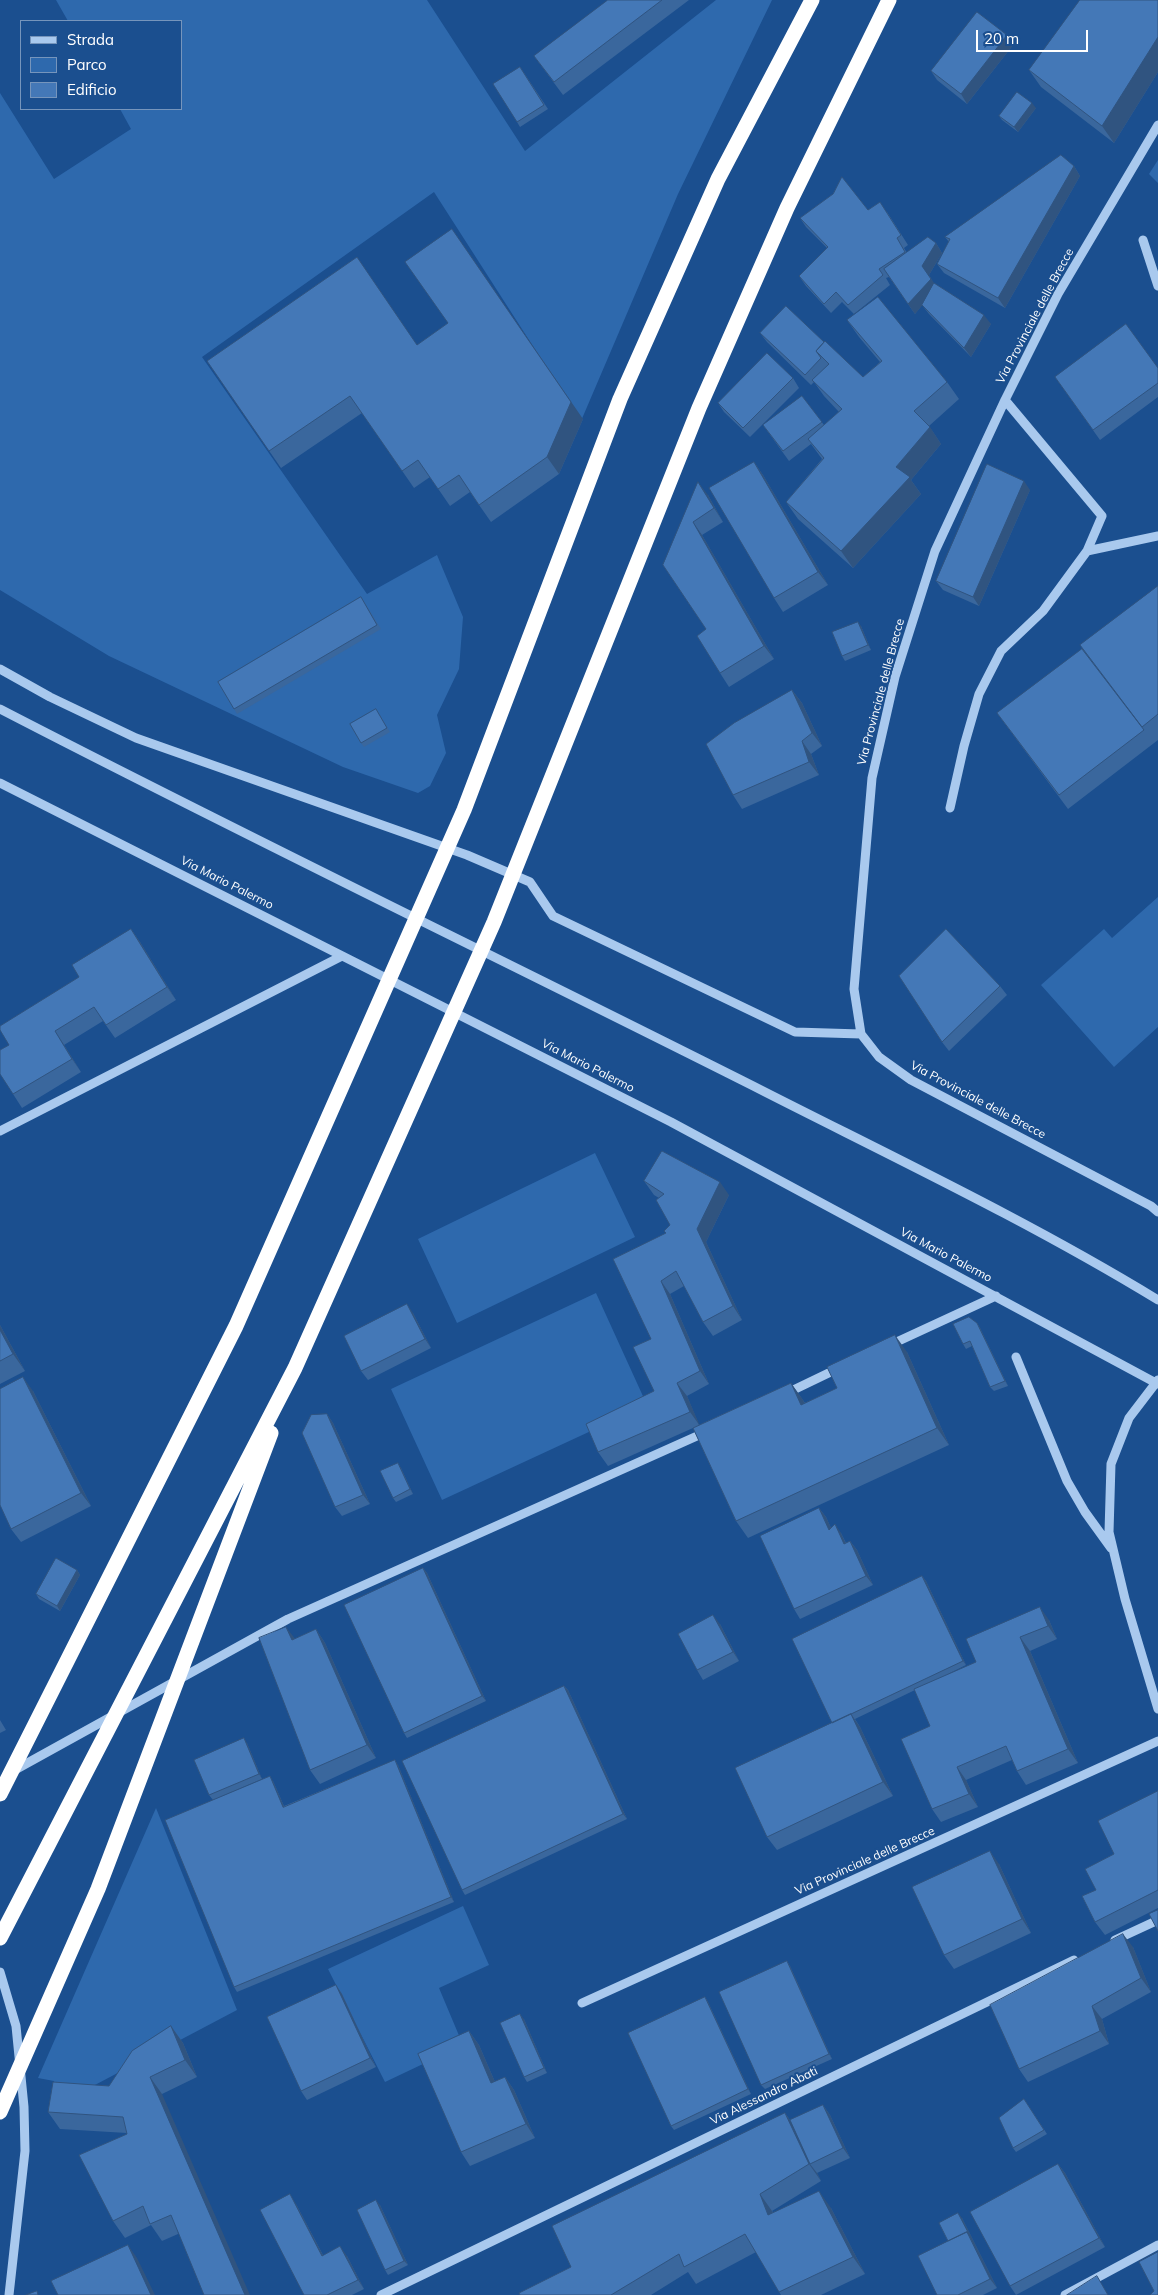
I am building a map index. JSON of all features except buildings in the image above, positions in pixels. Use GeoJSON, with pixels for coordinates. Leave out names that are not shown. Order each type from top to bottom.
{"type":"FeatureCollection","features":[{"type":"Feature","properties":{"kind":"highway"},"geometry":{"type":"LineString","coordinates":[[0,1794],[236,1326],[464,810],[620,399],[718,179],[812,0]]}},
{"type":"Feature","properties":{"kind":"highway"},"geometry":{"type":"LineString","coordinates":[[0,1938],[295,1368],[494,922],[699,408],[787,208],[889,0]]}},
{"type":"Feature","properties":{"kind":"highway"},"geometry":{"type":"LineString","coordinates":[[0,2112],[98,1889],[295,1368]]}},
{"type":"Feature","properties":{"kind":"street","name":"Via Provinciale delle Brecce"},"geometry":{"type":"LineString","coordinates":[[1158,125],[1058,294],[1005,400],[935,551],[895,677],[872,778],[854,989],[861,1034],[879,1057],[911,1080],[1151,1206],[1158,1212]]}},
{"type":"Feature","properties":{"kind":"street"},"geometry":{"type":"LineString","coordinates":[[1143,240],[1158,286]]}},
{"type":"Feature","properties":{"kind":"street"},"geometry":{"type":"LineString","coordinates":[[950,808],[964,746],[979,694],[1001,651],[1043,611],[1087,551],[1102,516],[1005,400]]}},
{"type":"Feature","properties":{"kind":"street"},"geometry":{"type":"LineString","coordinates":[[1087,551],[1158,536]]}},
{"type":"Feature","properties":{"kind":"street"},"geometry":{"type":"LineString","coordinates":[[0,669],[136,738],[467,855],[530,882],[553,916],[794,1032],[861,1034]]}},
{"type":"Feature","properties":{"kind":"street"},"geometry":{"type":"LineString","coordinates":[[0,709],[170,797],[581,999],[972,1197],[1112,1272],[1158,1300]]}},
{"type":"Feature","properties":{"kind":"street","name":"Via Mario Palermo"},"geometry":{"type":"LineString","coordinates":[[0,783],[671,1122],[1158,1382]]}},
{"type":"Feature","properties":{"kind":"street"},"geometry":{"type":"LineString","coordinates":[[0,1131],[342,956]]}},
{"type":"Feature","properties":{"kind":"street"},"geometry":{"type":"LineString","coordinates":[[880,1349],[996,1296]]}},
{"type":"Feature","properties":{"kind":"street"},"geometry":{"type":"LineString","coordinates":[[1016,1357],[1067,1481],[1085,1512],[1114,1552]]}},
{"type":"Feature","properties":{"kind":"street"},"geometry":{"type":"LineString","coordinates":[[774,1399],[845,1365]]}},
{"type":"Feature","properties":{"kind":"street"},"geometry":{"type":"LineString","coordinates":[[1158,1382],[1129,1418],[1111,1464],[1109,1532],[1125,1599],[1158,1709]]}},
{"type":"Feature","properties":{"kind":"street"},"geometry":{"type":"LineString","coordinates":[[0,1778],[288,1619],[710,1430]]}},
{"type":"Feature","properties":{"kind":"street","name":"Via Provinciale delle Brecce"},"geometry":{"type":"LineString","coordinates":[[582,2003],[1158,1741]]}},
{"type":"Feature","properties":{"kind":"street"},"geometry":{"type":"LineString","coordinates":[[1104,1946],[1158,1920]]}},
{"type":"Feature","properties":{"kind":"street","name":"Via Alessandro Abati"},"geometry":{"type":"LineString","coordinates":[[381,2295],[1086,1954]]}},
{"type":"Feature","properties":{"kind":"street"},"geometry":{"type":"LineString","coordinates":[[0,1972],[16,2026],[24,2107],[25,2151],[9,2295]]}},
{"type":"Feature","properties":{"kind":"street"},"geometry":{"type":"LineString","coordinates":[[1065,2295],[1158,2245]]}},
{"type":"Feature","properties":{"kind":"green space"},"geometry":{"type":"Polygon","coordinates":[[[56,0],[427,0],[525,151],[716,0],[772,0],[678,194],[581,421],[434,192],[202,357],[367,594],[437,555],[463,617],[459,669],[437,715],[446,753],[430,786],[418,793],[343,767],[109,656],[0,590],[0,93],[54,179],[131,129],[121,110],[182,110],[182,20],[67,20],[56,0]]]}},
{"type":"Feature","properties":{"kind":"green space"},"geometry":{"type":"Polygon","coordinates":[[[1158,160],[1158,183],[1149,174],[1158,160]]]}},
{"type":"Feature","properties":{"kind":"green space"},"geometry":{"type":"Polygon","coordinates":[[[1158,897],[1158,1027],[1114,1067],[1041,985],[1104,929],[1112,938],[1158,897]]]}},
{"type":"Feature","properties":{"kind":"green space"},"geometry":{"type":"Polygon","coordinates":[[[595,1153],[635,1237],[457,1323],[418,1239],[595,1153]]]}},
{"type":"Feature","properties":{"kind":"green space"},"geometry":{"type":"Polygon","coordinates":[[[596,1293],[647,1405],[442,1500],[391,1389],[596,1293]]]}},
{"type":"Feature","properties":{"kind":"green space"},"geometry":{"type":"Polygon","coordinates":[[[156,1808],[237,2010],[57,2105],[54,2081],[38,2078],[156,1808]]]}},
{"type":"Feature","properties":{"kind":"green space"},"geometry":{"type":"Polygon","coordinates":[[[463,1906],[489,1965],[439,1988],[463,2045],[385,2082],[328,1969],[463,1906]]]}}]}
